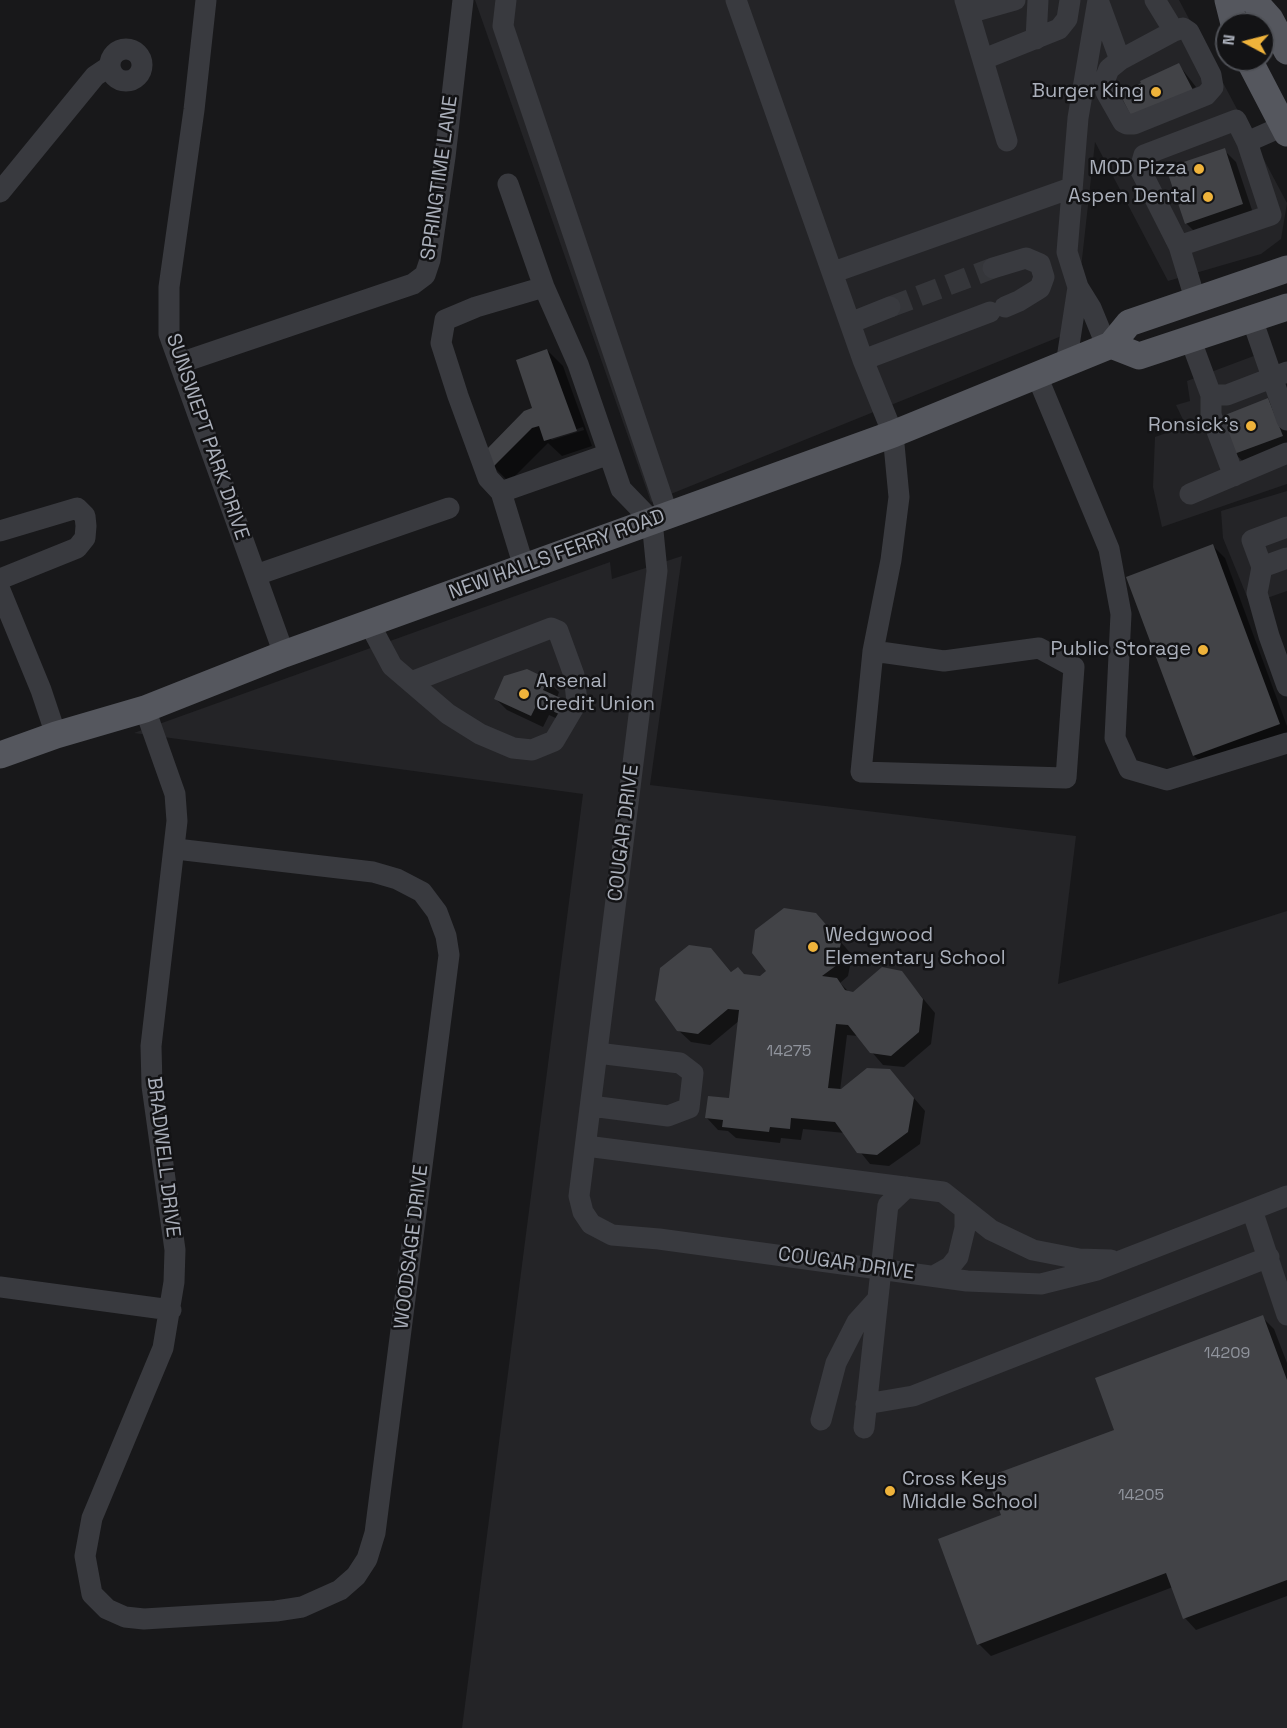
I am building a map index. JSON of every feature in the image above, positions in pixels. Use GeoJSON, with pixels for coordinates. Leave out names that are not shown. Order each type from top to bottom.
{"type":"FeatureCollection","features":[{"type":"Feature","properties":{"kind":"main road"},"geometry":{"type":"LineString","coordinates":[[1254,0],[1270,19],[1287,51]]}},
{"type":"Feature","properties":{"kind":"main road"},"geometry":{"type":"LineString","coordinates":[[1255,72],[1285,129]]}},
{"type":"Feature","properties":{"kind":"main road","name":"NEW HALLS FERRY ROAD"},"geometry":{"type":"LineString","coordinates":[[0,755],[56,735],[145,709],[284,654],[893,434],[1109,346],[1129,323],[1287,269]]}},
{"type":"Feature","properties":{"kind":"main road"},"geometry":{"type":"LineString","coordinates":[[1109,346],[1139,356],[1191,341],[1287,307]]}},
{"type":"Feature","properties":{"kind":"street","name":"SUNSWEPT PARK DRIVE"},"geometry":{"type":"LineString","coordinates":[[206,0],[194,110],[169,287],[169,334],[284,654]]}},
{"type":"Feature","properties":{"kind":"street","name":"SPRINGTIME LANE"},"geometry":{"type":"LineString","coordinates":[[180,363],[413,284],[425,275],[430,260],[443,168],[463,0]]}},
{"type":"Feature","properties":{"kind":"street","name":"COUGAR DRIVE"},"geometry":{"type":"LineString","coordinates":[[506,0],[503,26],[660,518],[657,571],[579,1196],[583,1212],[591,1224],[612,1235],[659,1239],[994,1284],[1041,1284],[1068,1279],[1287,1196]]}},
{"type":"Feature","properties":{"kind":"street"},"geometry":{"type":"LineString","coordinates":[[736,0],[834,272],[863,360],[893,434],[899,497],[891,560],[872,658],[861,772],[1066,778],[1074,667],[1039,648],[944,661],[872,658]]}},
{"type":"Feature","properties":{"kind":"street"},"geometry":{"type":"LineString","coordinates":[[1007,141],[967,6],[1015,0]]}},
{"type":"Feature","properties":{"kind":"street"},"geometry":{"type":"LineString","coordinates":[[1036,39],[1038,0]]}},
{"type":"Feature","properties":{"kind":"street"},"geometry":{"type":"LineString","coordinates":[[984,59],[1059,29],[1067,19],[1070,0]]}},
{"type":"Feature","properties":{"kind":"street"},"geometry":{"type":"LineString","coordinates":[[1098,0],[1120,60]]}},
{"type":"Feature","properties":{"kind":"street"},"geometry":{"type":"LineString","coordinates":[[1098,0],[1078,118],[1067,252],[1078,287],[1109,346]]}},
{"type":"Feature","properties":{"kind":"street"},"geometry":{"type":"LineString","coordinates":[[1155,0],[1174,31]]}},
{"type":"Feature","properties":{"kind":"street"},"geometry":{"type":"LineString","coordinates":[[1183,28],[1189,32],[1207,67],[1213,87],[1206,95],[1134,124],[1123,122],[1106,92],[1105,79],[1109,69],[1120,60],[1174,31],[1183,28]]}},
{"type":"Feature","properties":{"kind":"street"},"geometry":{"type":"LineString","coordinates":[[0,192],[96,76],[110,66]]}},
{"type":"Feature","properties":{"kind":"street"},"geometry":{"type":"LineString","coordinates":[[1179,246],[1271,215],[1247,142],[1236,120],[1144,155],[1140,169],[1179,246],[1196,302]]}},
{"type":"Feature","properties":{"kind":"street"},"geometry":{"type":"LineString","coordinates":[[1247,142],[1285,129]]}},
{"type":"Feature","properties":{"kind":"street"},"geometry":{"type":"LineString","coordinates":[[508,184],[544,287],[578,364],[621,489],[660,518]]}},
{"type":"Feature","properties":{"kind":"street"},"geometry":{"type":"LineString","coordinates":[[834,272],[1071,188]]}},
{"type":"Feature","properties":{"kind":"street"},"geometry":{"type":"LineString","coordinates":[[863,360],[1019,301],[1040,288],[1044,277],[1040,264],[1026,258],[993,268]]}},
{"type":"Feature","properties":{"kind":"street"},"geometry":{"type":"LineString","coordinates":[[524,567],[501,492],[488,478],[441,343],[445,320],[476,306],[544,287]]}},
{"type":"Feature","properties":{"kind":"street"},"geometry":{"type":"LineString","coordinates":[[1065,364],[1078,287]]}},
{"type":"Feature","properties":{"kind":"street"},"geometry":{"type":"LineString","coordinates":[[850,322],[890,307]]}},
{"type":"Feature","properties":{"kind":"street"},"geometry":{"type":"LineString","coordinates":[[1252,319],[1279,375],[1287,420]]}},
{"type":"Feature","properties":{"kind":"street"},"geometry":{"type":"LineString","coordinates":[[1191,341],[1211,395],[1211,415],[1234,476]]}},
{"type":"Feature","properties":{"kind":"street"},"geometry":{"type":"LineString","coordinates":[[1211,395],[1227,395],[1279,375]]}},
{"type":"Feature","properties":{"kind":"street"},"geometry":{"type":"LineString","coordinates":[[1037,376],[1109,549],[1121,614],[1115,738],[1129,769],[1167,780],[1287,743]]}},
{"type":"Feature","properties":{"kind":"street"},"geometry":{"type":"LineString","coordinates":[[1190,494],[1287,453]]}},
{"type":"Feature","properties":{"kind":"street"},"geometry":{"type":"LineString","coordinates":[[501,492],[609,454]]}},
{"type":"Feature","properties":{"kind":"street"},"geometry":{"type":"LineString","coordinates":[[0,531],[77,508],[85,516],[85,538],[77,548],[0,579]]}},
{"type":"Feature","properties":{"kind":"street"},"geometry":{"type":"LineString","coordinates":[[256,575],[449,508]]}},
{"type":"Feature","properties":{"kind":"street"},"geometry":{"type":"LineString","coordinates":[[1287,527],[1252,540],[1262,567],[1257,593],[1287,686]]}},
{"type":"Feature","properties":{"kind":"street"},"geometry":{"type":"LineString","coordinates":[[1262,567],[1287,558]]}},
{"type":"Feature","properties":{"kind":"street"},"geometry":{"type":"LineString","coordinates":[[0,590],[41,690],[56,735]]}},
{"type":"Feature","properties":{"kind":"street"},"geometry":{"type":"LineString","coordinates":[[369,623],[388,662],[411,682],[448,714],[480,734],[513,748],[532,750],[554,741],[577,702],[574,675],[558,631],[551,628],[411,682]]}},
{"type":"Feature","properties":{"kind":"street","name":"BRADWELL DRIVE"},"geometry":{"type":"LineString","coordinates":[[92,1594],[85,1556],[92,1518],[163,1347],[171,1310],[176,1250],[152,1086],[151,1046],[176,849],[177,821],[175,794],[145,709]]}},
{"type":"Feature","properties":{"kind":"street","name":"WOODSAGE DRIVE"},"geometry":{"type":"LineString","coordinates":[[92,1594],[107,1610],[125,1617],[144,1619],[276,1611],[302,1607],[340,1590],[356,1576],[367,1558],[375,1533],[449,955],[446,936],[437,912],[422,892],[397,879],[373,872],[176,849]]}},
{"type":"Feature","properties":{"kind":"street"},"geometry":{"type":"LineString","coordinates":[[591,1106],[668,1116],[689,1108],[693,1073],[680,1064],[597,1053]]}},
{"type":"Feature","properties":{"kind":"street","name":"COUGAR DRIVE"},"geometry":{"type":"LineString","coordinates":[[586,1146],[943,1192],[991,1230],[1033,1250],[1079,1259],[1120,1260]]}},
{"type":"Feature","properties":{"kind":"street"},"geometry":{"type":"LineString","coordinates":[[864,1428],[888,1205],[907,1186]]}},
{"type":"Feature","properties":{"kind":"street","name":"COUGAR DRIVE"},"geometry":{"type":"LineString","coordinates":[[934,1276],[950,1267],[958,1257],[965,1228],[965,1210]]}},
{"type":"Feature","properties":{"kind":"street"},"geometry":{"type":"LineString","coordinates":[[1252,1210],[1287,1315]]}},
{"type":"Feature","properties":{"kind":"street"},"geometry":{"type":"LineString","coordinates":[[866,1404],[913,1396],[1269,1257]]}},
{"type":"Feature","properties":{"kind":"street"},"geometry":{"type":"LineString","coordinates":[[0,1287],[171,1310]]}},
{"type":"Feature","properties":{"kind":"street"},"geometry":{"type":"LineString","coordinates":[[821,1420],[836,1363],[857,1322],[876,1301]]}},
{"type":"Feature","properties":{"kind":"shaded area"},"geometry":{"type":"Polygon","coordinates":[[[475,0],[1179,0],[1215,68],[1215,72],[1217,72],[1287,203],[1281,239],[1261,254],[1168,281],[1095,142],[1074,331],[651,502],[475,0]]]}},
{"type":"Feature","properties":{"kind":"shaded area"},"geometry":{"type":"Polygon","coordinates":[[[1259,354],[1287,412],[1287,484],[1162,527],[1153,487],[1155,437],[1186,426],[1176,405],[1190,401],[1187,381],[1259,354]]]}},
{"type":"Feature","properties":{"kind":"shaded area"},"geometry":{"type":"Polygon","coordinates":[[[1287,491],[1287,591],[1250,604],[1223,538],[1221,511],[1287,491]]]}},
{"type":"Feature","properties":{"kind":"shaded area"},"geometry":{"type":"Polygon","coordinates":[[[682,556],[650,785],[1076,836],[1058,984],[1287,911],[1287,1728],[462,1728],[583,794],[134,733],[610,562],[612,579],[682,556]]]}},
{"type":"Feature","properties":{"kind":"building","name":"Burger King"},"geometry":{"type":"Polygon","coordinates":[[[1179,63],[1193,90],[1132,118],[1120,94],[1141,83],[1140,81],[1179,63]]]}},
{"type":"Feature","properties":{"kind":"building"},"geometry":{"type":"Polygon","coordinates":[[[1225,148],[1243,204],[1185,224],[1166,168],[1225,148]]]}},
{"type":"Feature","properties":{"kind":"building"},"geometry":{"type":"Polygon","coordinates":[[[547,349],[577,431],[544,441],[539,426],[532,428],[492,468],[486,450],[524,411],[532,408],[516,360],[547,349]]]}},
{"type":"Feature","properties":{"kind":"building","name":"Ronsick's"},"geometry":{"type":"Polygon","coordinates":[[[1268,398],[1283,436],[1234,454],[1220,417],[1268,398]]]}},
{"type":"Feature","properties":{"kind":"building","name":"Public Storage"},"geometry":{"type":"Polygon","coordinates":[[[1213,544],[1280,724],[1193,756],[1126,577],[1213,544]]]}},
{"type":"Feature","properties":{"kind":"building","name":"Arsenal Credit Union"},"geometry":{"type":"Polygon","coordinates":[[[527,669],[548,679],[543,690],[565,700],[559,714],[537,704],[531,716],[494,699],[504,676],[527,669]]]}},
{"type":"Feature","properties":{"kind":"building","name":"Wedgwood Elementary School"},"geometry":{"type":"Polygon","coordinates":[[[784,908],[816,913],[841,942],[837,965],[822,976],[837,978],[845,990],[853,992],[882,967],[902,971],[923,999],[919,1032],[891,1056],[870,1053],[848,1025],[836,1024],[828,1088],[841,1089],[867,1068],[890,1069],[914,1098],[908,1132],[877,1155],[857,1153],[835,1122],[791,1118],[790,1129],[770,1127],[769,1132],[722,1127],[723,1120],[705,1118],[708,1096],[729,1098],[739,1010],[728,1009],[698,1034],[677,1031],[655,1000],[660,968],[689,945],[711,948],[731,972],[738,967],[744,974],[760,976],[766,971],[752,953],[755,930],[784,908]]]}},
{"type":"Feature","properties":{"kind":"building","name":"Cross Keys Middle School"},"geometry":{"type":"Polygon","coordinates":[[[1263,1315],[1287,1380],[1287,1580],[1183,1619],[1166,1573],[977,1645],[938,1539],[1001,1515],[987,1477],[1114,1430],[1095,1378],[1263,1315]]]}},
{"type":"Feature","properties":{"kind":"tunnel"},"geometry":{"type":"LineString","coordinates":[[890,307],[993,268]]}},
{"type":"Feature","properties":{"kind":"place","name":"Burger King"},"geometry":{"type":"Point","coordinates":[1156,92]}},
{"type":"Feature","properties":{"kind":"place","name":"MOD Pizza"},"geometry":{"type":"Point","coordinates":[1199,169]}},
{"type":"Feature","properties":{"kind":"place","name":"Aspen Dental"},"geometry":{"type":"Point","coordinates":[1208,197]}},
{"type":"Feature","properties":{"kind":"place","name":"Ronsick's"},"geometry":{"type":"Point","coordinates":[1251,426]}},
{"type":"Feature","properties":{"kind":"place","name":"Public Storage"},"geometry":{"type":"Point","coordinates":[1203,650]}},
{"type":"Feature","properties":{"kind":"place","name":"Arsenal Credit Union"},"geometry":{"type":"Point","coordinates":[524,694]}},
{"type":"Feature","properties":{"kind":"place","name":"Wedgwood Elementary School"},"geometry":{"type":"Point","coordinates":[813,947]}},
{"type":"Feature","properties":{"kind":"place","name":"Cross Keys Middle School"},"geometry":{"type":"Point","coordinates":[890,1491]}}]}
